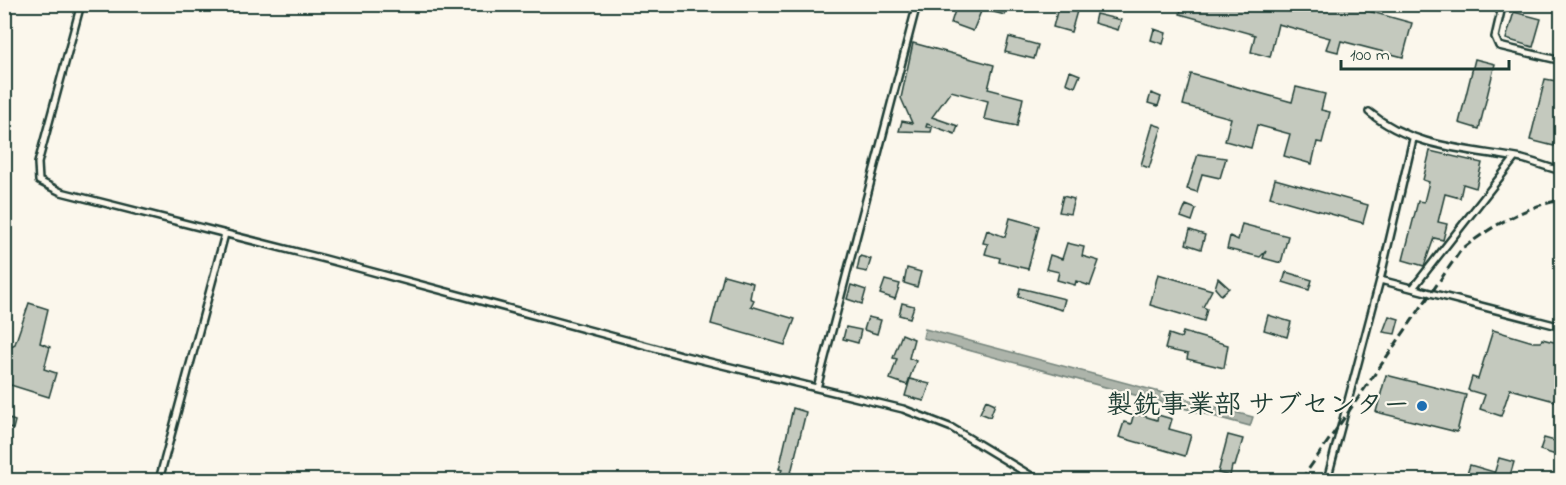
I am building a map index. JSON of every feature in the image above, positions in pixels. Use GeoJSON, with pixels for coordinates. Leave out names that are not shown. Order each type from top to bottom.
{"type":"FeatureCollection","features":[{"type":"Feature","properties":{"kind":"lane"},"geometry":{"type":"LineString","coordinates":[[81,4],[38,163],[39,181],[61,192],[903,409],[952,428],[1038,480]]}},
{"type":"Feature","properties":{"kind":"lane"},"geometry":{"type":"LineString","coordinates":[[817,388],[917,4]]}},
{"type":"Feature","properties":{"kind":"lane"},"geometry":{"type":"LineString","coordinates":[[1501,11],[1495,37],[1499,46],[1562,61]]}},
{"type":"Feature","properties":{"kind":"lane"},"geometry":{"type":"LineString","coordinates":[[1369,112],[1384,124],[1413,139],[1515,158],[1562,171]]}},
{"type":"Feature","properties":{"kind":"lane"},"geometry":{"type":"LineString","coordinates":[[1327,480],[1380,280],[1413,139]]}},
{"type":"Feature","properties":{"kind":"lane"},"geometry":{"type":"LineString","coordinates":[[1413,288],[1515,158]]}},
{"type":"Feature","properties":{"kind":"lane"},"geometry":{"type":"LineString","coordinates":[[159,480],[225,234]]}},
{"type":"Feature","properties":{"kind":"lane"},"geometry":{"type":"LineString","coordinates":[[1380,280],[1562,327]]}},
{"type":"Feature","properties":{"kind":"shaded area"},"geometry":{"type":"Polygon","coordinates":[[[925,329],[1253,417],[1250,426],[923,338],[925,329]]]}},
{"type":"Feature","properties":{"kind":"building"},"geometry":{"type":"Polygon","coordinates":[[[957,4],[1007,4],[1005,15],[982,9],[973,31],[951,23],[957,4]]]}},
{"type":"Feature","properties":{"kind":"building"},"geometry":{"type":"Polygon","coordinates":[[[1059,4],[1079,4],[1071,32],[1053,27],[1059,4]]]}},
{"type":"Feature","properties":{"kind":"building"},"geometry":{"type":"Polygon","coordinates":[[[1182,4],[1343,4],[1412,23],[1403,57],[1341,41],[1338,52],[1326,49],[1330,38],[1278,24],[1270,57],[1251,52],[1255,35],[1180,14],[1182,4]]]}},
{"type":"Feature","properties":{"kind":"building"},"geometry":{"type":"Polygon","coordinates":[[[1514,12],[1541,19],[1533,47],[1506,39],[1514,12]]]}},
{"type":"Feature","properties":{"kind":"building"},"geometry":{"type":"Polygon","coordinates":[[[1096,14],[1121,20],[1118,30],[1094,23],[1096,14]]]}},
{"type":"Feature","properties":{"kind":"building"},"geometry":{"type":"Polygon","coordinates":[[[1154,29],[1166,33],[1163,44],[1151,40],[1154,29]]]}},
{"type":"Feature","properties":{"kind":"building"},"geometry":{"type":"Polygon","coordinates":[[[1009,37],[1038,45],[1034,59],[1005,52],[1009,37]]]}},
{"type":"Feature","properties":{"kind":"building"},"geometry":{"type":"Polygon","coordinates":[[[913,43],[994,65],[988,89],[1023,98],[1017,126],[984,119],[988,101],[951,91],[932,117],[958,126],[955,134],[927,124],[926,127],[932,128],[931,132],[899,131],[902,121],[912,123],[901,98],[913,43]]]}},
{"type":"Feature","properties":{"kind":"building"},"geometry":{"type":"Polygon","coordinates":[[[1475,59],[1495,64],[1479,129],[1459,123],[1475,59]]]}},
{"type":"Feature","properties":{"kind":"building"},"geometry":{"type":"Polygon","coordinates":[[[1070,71],[1080,75],[1075,87],[1066,83],[1070,71]]]}},
{"type":"Feature","properties":{"kind":"building"},"geometry":{"type":"Polygon","coordinates":[[[1191,74],[1292,102],[1296,87],[1325,94],[1321,110],[1330,112],[1322,143],[1317,142],[1312,164],[1284,156],[1290,134],[1257,125],[1251,148],[1225,141],[1231,118],[1183,105],[1191,74]]]}},
{"type":"Feature","properties":{"kind":"building"},"geometry":{"type":"Polygon","coordinates":[[[1545,79],[1562,82],[1562,114],[1554,146],[1530,140],[1545,79]]]}},
{"type":"Feature","properties":{"kind":"building"},"geometry":{"type":"Polygon","coordinates":[[[1151,93],[1161,97],[1158,106],[1148,103],[1151,93]]]}},
{"type":"Feature","properties":{"kind":"building"},"geometry":{"type":"Polygon","coordinates":[[[1153,124],[1162,127],[1149,168],[1141,165],[1153,124]]]}},
{"type":"Feature","properties":{"kind":"building"},"geometry":{"type":"Polygon","coordinates":[[[1430,151],[1482,163],[1476,188],[1463,184],[1460,198],[1445,194],[1438,222],[1447,224],[1443,240],[1434,238],[1424,266],[1403,260],[1418,201],[1424,202],[1429,182],[1423,180],[1430,151]]]}},
{"type":"Feature","properties":{"kind":"building"},"geometry":{"type":"Polygon","coordinates":[[[1198,154],[1226,158],[1220,178],[1202,174],[1197,192],[1187,189],[1198,154]]]}},
{"type":"Feature","properties":{"kind":"building"},"geometry":{"type":"Polygon","coordinates":[[[1275,179],[1368,205],[1363,223],[1270,197],[1275,179]]]}},
{"type":"Feature","properties":{"kind":"building"},"geometry":{"type":"Polygon","coordinates":[[[1063,196],[1074,199],[1070,214],[1059,212],[1063,196]]]}},
{"type":"Feature","properties":{"kind":"building"},"geometry":{"type":"Polygon","coordinates":[[[1186,205],[1196,209],[1192,221],[1181,217],[1186,205]]]}},
{"type":"Feature","properties":{"kind":"building"},"geometry":{"type":"Polygon","coordinates":[[[1010,218],[1039,226],[1028,269],[999,262],[1000,258],[985,254],[988,244],[983,243],[987,230],[1005,237],[1010,218]]]}},
{"type":"Feature","properties":{"kind":"building"},"geometry":{"type":"Polygon","coordinates":[[[1242,224],[1288,236],[1281,263],[1263,258],[1266,251],[1260,257],[1227,249],[1230,236],[1238,240],[1242,224]]]}},
{"type":"Feature","properties":{"kind":"building"},"geometry":{"type":"Polygon","coordinates":[[[1190,230],[1205,235],[1201,249],[1186,244],[1190,230]]]}},
{"type":"Feature","properties":{"kind":"building"},"geometry":{"type":"Polygon","coordinates":[[[1067,243],[1084,247],[1082,256],[1099,261],[1090,286],[1076,281],[1075,285],[1057,280],[1059,272],[1046,269],[1050,255],[1062,259],[1067,243]]]}},
{"type":"Feature","properties":{"kind":"building"},"geometry":{"type":"Polygon","coordinates":[[[860,256],[871,259],[867,272],[857,270],[860,256]]]}},
{"type":"Feature","properties":{"kind":"building"},"geometry":{"type":"Polygon","coordinates":[[[907,268],[921,272],[917,287],[904,283],[907,268]]]}},
{"type":"Feature","properties":{"kind":"building"},"geometry":{"type":"Polygon","coordinates":[[[1286,272],[1312,280],[1309,290],[1283,282],[1286,272]]]}},
{"type":"Feature","properties":{"kind":"building"},"geometry":{"type":"Polygon","coordinates":[[[1158,274],[1212,290],[1203,307],[1207,309],[1204,321],[1150,305],[1158,274]]]}},
{"type":"Feature","properties":{"kind":"building"},"geometry":{"type":"Polygon","coordinates":[[[724,275],[753,283],[750,298],[754,300],[751,306],[795,319],[785,345],[711,324],[724,275]]]}},
{"type":"Feature","properties":{"kind":"building"},"geometry":{"type":"Polygon","coordinates":[[[1218,278],[1229,288],[1221,295],[1215,288],[1218,278]]]}},
{"type":"Feature","properties":{"kind":"building"},"geometry":{"type":"Polygon","coordinates":[[[885,280],[900,284],[895,299],[880,294],[885,280]]]}},
{"type":"Feature","properties":{"kind":"building"},"geometry":{"type":"Polygon","coordinates":[[[851,285],[866,290],[862,304],[847,299],[851,285]]]}},
{"type":"Feature","properties":{"kind":"building"},"geometry":{"type":"Polygon","coordinates":[[[1020,288],[1065,299],[1062,310],[1018,297],[1020,288]]]}},
{"type":"Feature","properties":{"kind":"building"},"geometry":{"type":"Polygon","coordinates":[[[29,303],[48,309],[40,343],[50,347],[44,369],[56,373],[49,397],[4,383],[4,362],[8,348],[15,344],[29,303]]]}},
{"type":"Feature","properties":{"kind":"building"},"geometry":{"type":"Polygon","coordinates":[[[902,303],[914,306],[910,318],[899,315],[902,303]]]}},
{"type":"Feature","properties":{"kind":"building"},"geometry":{"type":"Polygon","coordinates":[[[1268,315],[1291,322],[1287,337],[1264,330],[1268,315]]]}},
{"type":"Feature","properties":{"kind":"building"},"geometry":{"type":"Polygon","coordinates":[[[1389,316],[1399,319],[1395,334],[1383,332],[1389,316]]]}},
{"type":"Feature","properties":{"kind":"building"},"geometry":{"type":"Polygon","coordinates":[[[868,317],[881,320],[877,334],[864,330],[868,317]]]}},
{"type":"Feature","properties":{"kind":"building"},"geometry":{"type":"Polygon","coordinates":[[[846,327],[861,330],[858,343],[843,339],[846,327]]]}},
{"type":"Feature","properties":{"kind":"building"},"geometry":{"type":"Polygon","coordinates":[[[1493,330],[1533,342],[1541,342],[1542,339],[1562,344],[1562,403],[1510,389],[1501,416],[1480,409],[1485,395],[1468,390],[1472,377],[1478,379],[1493,330]]]}},
{"type":"Feature","properties":{"kind":"building"},"geometry":{"type":"Polygon","coordinates":[[[1183,332],[1228,345],[1224,368],[1187,359],[1188,354],[1165,349],[1169,334],[1181,338],[1183,332]]]}},
{"type":"Feature","properties":{"kind":"building"},"geometry":{"type":"Polygon","coordinates":[[[902,334],[914,339],[909,358],[916,361],[907,385],[890,379],[897,359],[893,358],[902,334]]]}},
{"type":"Feature","properties":{"kind":"building"},"geometry":{"type":"Polygon","coordinates":[[[1386,375],[1466,395],[1457,432],[1376,412],[1386,375]]]}},
{"type":"Feature","properties":{"kind":"building"},"geometry":{"type":"Polygon","coordinates":[[[910,379],[930,384],[924,401],[905,396],[910,379]]]}},
{"type":"Feature","properties":{"kind":"building"},"geometry":{"type":"Polygon","coordinates":[[[986,400],[995,404],[990,417],[980,413],[986,400]]]}},
{"type":"Feature","properties":{"kind":"building"},"geometry":{"type":"Polygon","coordinates":[[[793,408],[806,412],[790,477],[780,474],[782,470],[779,469],[793,408]]]}},
{"type":"Feature","properties":{"kind":"building"},"geometry":{"type":"Polygon","coordinates":[[[1134,413],[1157,420],[1158,415],[1172,419],[1169,429],[1191,435],[1185,456],[1119,437],[1124,422],[1131,424],[1134,413]]]}},
{"type":"Feature","properties":{"kind":"building"},"geometry":{"type":"Polygon","coordinates":[[[4,417],[15,421],[13,429],[4,427],[4,417]]]}},
{"type":"Feature","properties":{"kind":"building"},"geometry":{"type":"Polygon","coordinates":[[[1228,435],[1243,439],[1230,476],[1218,473],[1228,435]]]}},
{"type":"Feature","properties":{"kind":"building"},"geometry":{"type":"Polygon","coordinates":[[[1544,438],[1562,443],[1562,457],[1540,450],[1544,438]]]}},
{"type":"Feature","properties":{"kind":"building"},"geometry":{"type":"Polygon","coordinates":[[[1499,458],[1514,462],[1509,479],[1494,474],[1499,458]]]}},
{"type":"Feature","properties":{"kind":"building"},"geometry":{"type":"Polygon","coordinates":[[[1470,465],[1494,472],[1493,480],[1465,480],[1470,465]]]}},
{"type":"Feature","properties":{"kind":"railway"},"geometry":{"type":"LineString","coordinates":[[1301,480],[1461,250],[1484,233],[1521,212],[1562,200]]}},
{"type":"Feature","properties":{"kind":"place","name":"製銑事業部 サブセンター"},"geometry":{"type":"Point","coordinates":[1422,406]}}]}
